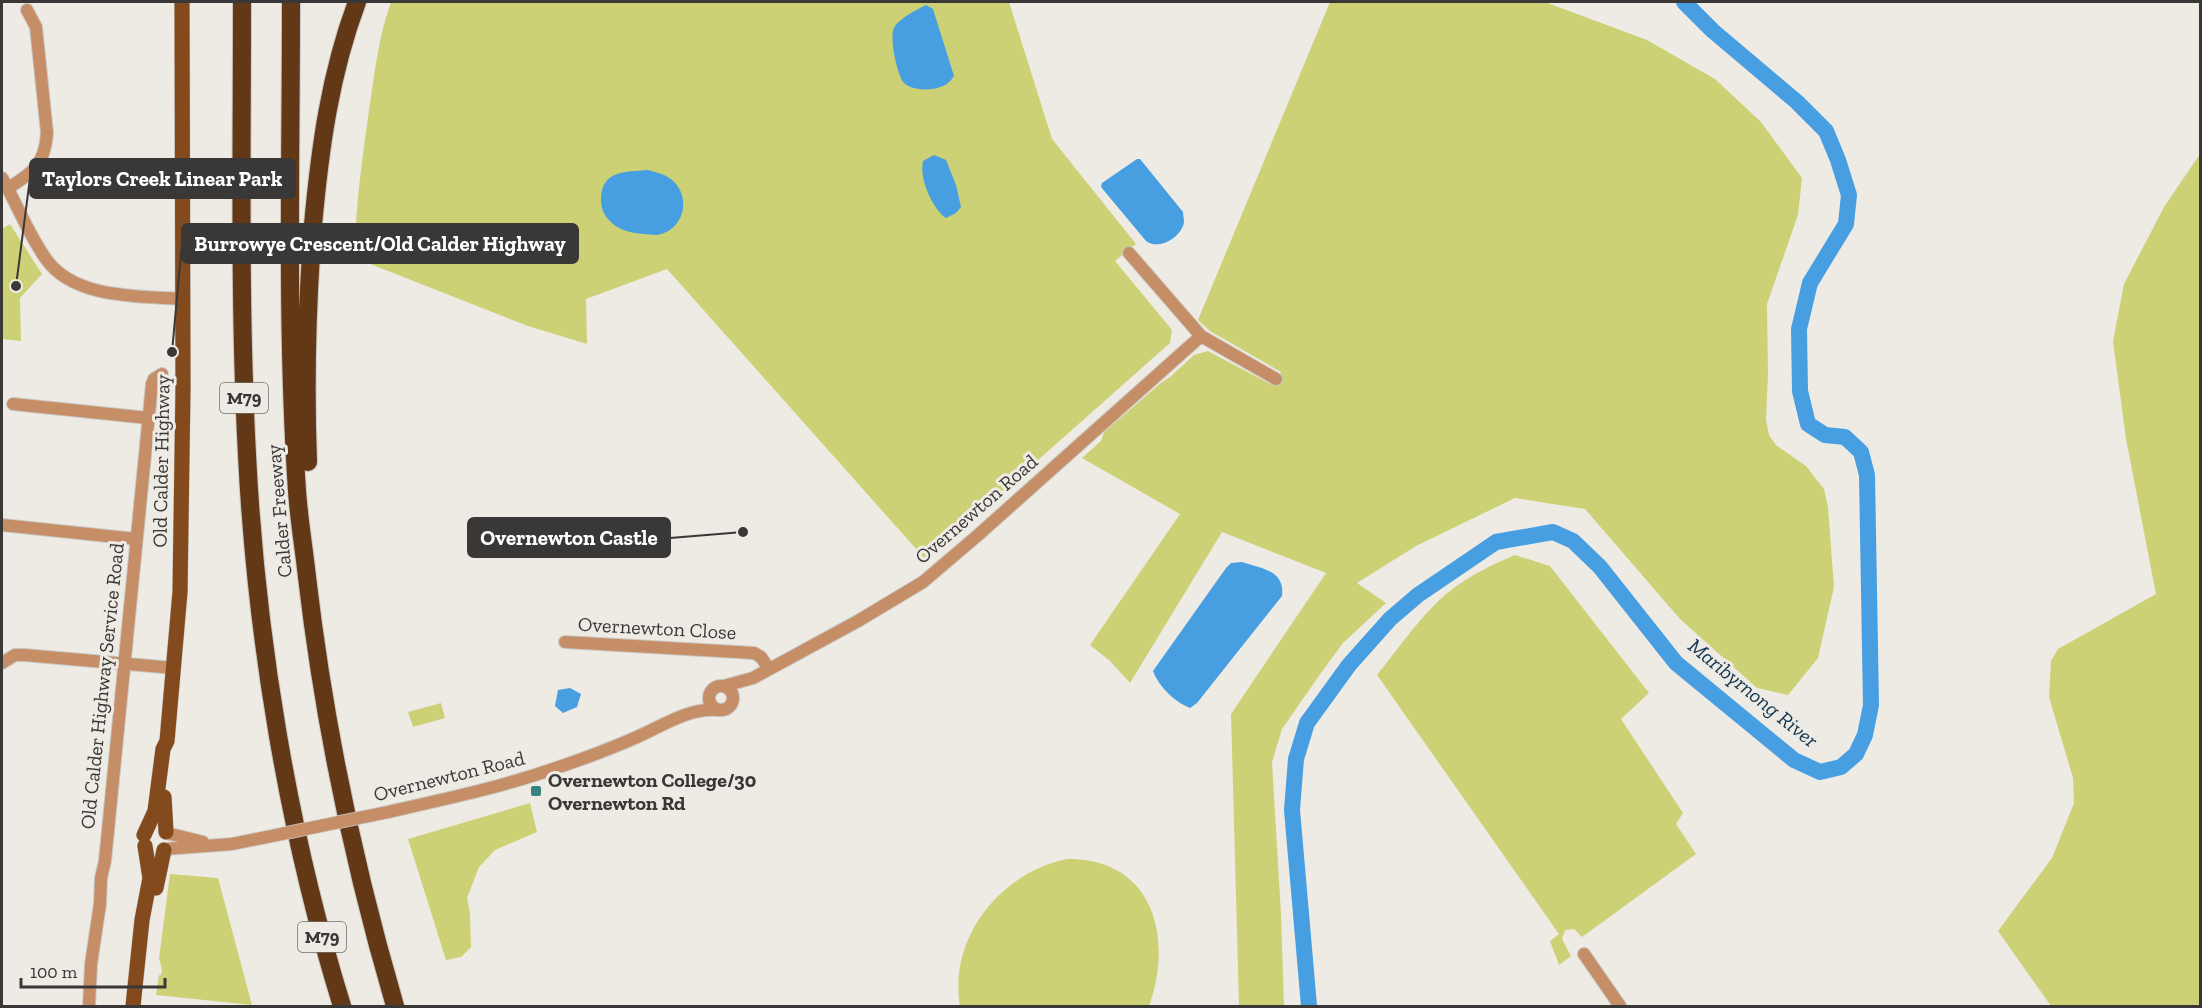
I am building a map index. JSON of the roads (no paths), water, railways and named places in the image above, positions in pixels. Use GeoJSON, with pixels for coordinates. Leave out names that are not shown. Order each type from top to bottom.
{"type":"FeatureCollection","features":[{"type":"Feature","properties":{"kind":"highway","name":"Calder Freeway"},"geometry":{"type":"LineString","coordinates":[[242,2],[243,354],[253,537],[270,680],[289,791],[312,896],[342,1006]]}},
{"type":"Feature","properties":{"kind":"highway","name":"Calder Freeway"},"geometry":{"type":"LineString","coordinates":[[291,2],[290,307],[294,432],[303,538],[316,649],[353,847],[395,1006]]}},
{"type":"Feature","properties":{"kind":"highway"},"geometry":{"type":"LineString","coordinates":[[326,705],[310,537],[306,395],[308,309],[323,128],[336,65],[357,2]]}},
{"type":"Feature","properties":{"kind":"main road","name":"Old Calder Highway"},"geometry":{"type":"LineString","coordinates":[[145,840],[155,811],[163,749],[167,741],[180,592],[183,299],[182,2]]}},
{"type":"Feature","properties":{"kind":"main road","name":"Old Calder Highway"},"geometry":{"type":"LineString","coordinates":[[166,832],[163,805],[171,750],[167,741]]}},
{"type":"Feature","properties":{"kind":"main road"},"geometry":{"type":"LineString","coordinates":[[133,1006],[142,920],[150,878],[145,840],[150,829],[154,827],[166,832],[169,841],[164,849],[157,884],[143,1006]]}},
{"type":"Feature","properties":{"kind":"main road"},"geometry":{"type":"LineString","coordinates":[[145,840],[153,852],[164,849]]}},
{"type":"Feature","properties":{"kind":"street"},"geometry":{"type":"LineString","coordinates":[[27,10],[36,27],[46,141],[40,163],[26,177],[5,183],[45,258],[63,277],[93,290],[183,299]]}},
{"type":"Feature","properties":{"kind":"street"},"geometry":{"type":"LineString","coordinates":[[1129,253],[1201,336],[1276,379]]}},
{"type":"Feature","properties":{"kind":"street","name":"Overnewton Road"},"geometry":{"type":"LineString","coordinates":[[724,686],[761,673],[858,621],[931,576],[1201,336]]}},
{"type":"Feature","properties":{"kind":"street","name":"Old Calder Highway Service Road"},"geometry":{"type":"LineString","coordinates":[[89,1006],[91,964],[100,904],[100,878],[105,861],[148,418],[152,384],[154,379],[162,374]]}},
{"type":"Feature","properties":{"kind":"street"},"geometry":{"type":"LineString","coordinates":[[13,404],[148,418]]}},
{"type":"Feature","properties":{"kind":"street"},"geometry":{"type":"LineString","coordinates":[[2,525],[136,539]]}},
{"type":"Feature","properties":{"kind":"street","name":"Overnewton Close"},"geometry":{"type":"LineString","coordinates":[[565,642],[757,654],[761,673]]}},
{"type":"Feature","properties":{"kind":"street"},"geometry":{"type":"LineString","coordinates":[[2,663],[15,655],[24,655],[174,668]]}},
{"type":"Feature","properties":{"kind":"street","name":"Overnewton Road"},"geometry":{"type":"LineString","coordinates":[[733,699],[761,673]]}},
{"type":"Feature","properties":{"kind":"street"},"geometry":{"type":"LineString","coordinates":[[724,686],[730,690],[733,699],[729,707],[718,710],[711,704],[710,695],[717,687],[724,686]]}},
{"type":"Feature","properties":{"kind":"street","name":"Overnewton Road"},"geometry":{"type":"LineString","coordinates":[[682,716],[710,695]]}},
{"type":"Feature","properties":{"kind":"street","name":"Overnewton Road"},"geometry":{"type":"LineString","coordinates":[[164,849],[262,838],[477,792],[535,775],[609,748],[682,716],[710,709],[718,710]]}},
{"type":"Feature","properties":{"kind":"street","name":"Overnewton Road"},"geometry":{"type":"LineString","coordinates":[[166,832],[216,844]]}},
{"type":"Feature","properties":{"kind":"street"},"geometry":{"type":"LineString","coordinates":[[1584,954],[1620,1006]]}},
{"type":"Feature","properties":{"kind":"water"},"geometry":{"type":"Polygon","coordinates":[[[926,5],[933,9],[954,76],[939,88],[913,88],[901,79],[896,64],[893,30],[909,14],[926,5]]]}},
{"type":"Feature","properties":{"kind":"water"},"geometry":{"type":"Polygon","coordinates":[[[934,155],[946,160],[956,185],[961,207],[956,213],[946,218],[932,200],[923,176],[923,161],[934,155]]]}},
{"type":"Feature","properties":{"kind":"water"},"geometry":{"type":"Polygon","coordinates":[[[1140,159],[1183,212],[1182,228],[1169,241],[1151,244],[1146,241],[1101,187],[1102,183],[1140,159]]]}},
{"type":"Feature","properties":{"kind":"water"},"geometry":{"type":"Polygon","coordinates":[[[648,170],[664,175],[675,182],[683,200],[683,209],[675,226],[657,235],[639,234],[616,226],[606,216],[601,204],[602,190],[610,178],[623,172],[648,170]]]}},
{"type":"Feature","properties":{"kind":"water"},"geometry":{"type":"Polygon","coordinates":[[[1242,562],[1264,569],[1276,576],[1282,587],[1282,596],[1197,703],[1190,708],[1168,693],[1159,683],[1153,671],[1226,568],[1231,563],[1242,562]]]}},
{"type":"Feature","properties":{"kind":"water"},"geometry":{"type":"Polygon","coordinates":[[[570,688],[581,694],[577,707],[563,713],[555,706],[558,690],[570,688]]]}},
{"type":"Feature","properties":{"kind":"waterway","name":"Maribyrnong River"},"geometry":{"type":"LineString","coordinates":[[1309,1006],[1292,810],[1296,759],[1307,723],[1349,665],[1390,619],[1418,595],[1496,542],[1553,532],[1573,541],[1600,567],[1676,663],[1794,760],[1820,772],[1841,767],[1856,754],[1865,735],[1871,705],[1867,475],[1861,452],[1845,437],[1825,435],[1808,424],[1800,391],[1799,329],[1810,283],[1846,224],[1849,195],[1826,131],[1797,102],[1713,31],[1684,2]]}},
{"type":"Feature","properties":{"kind":"place","name":"Taylors Creek Linear Park"},"geometry":{"type":"Point","coordinates":[16,286]}},
{"type":"Feature","properties":{"kind":"place","name":"Burrowye Crescent/Old Calder Highway"},"geometry":{"type":"Point","coordinates":[172,352]}},
{"type":"Feature","properties":{"kind":"place","name":"Overnewton Castle"},"geometry":{"type":"Point","coordinates":[743,532]}},
{"type":"Feature","properties":{"kind":"place","name":"Overnewton College/30 Overnewton Rd"},"geometry":{"type":"Point","coordinates":[536,791]}}]}
